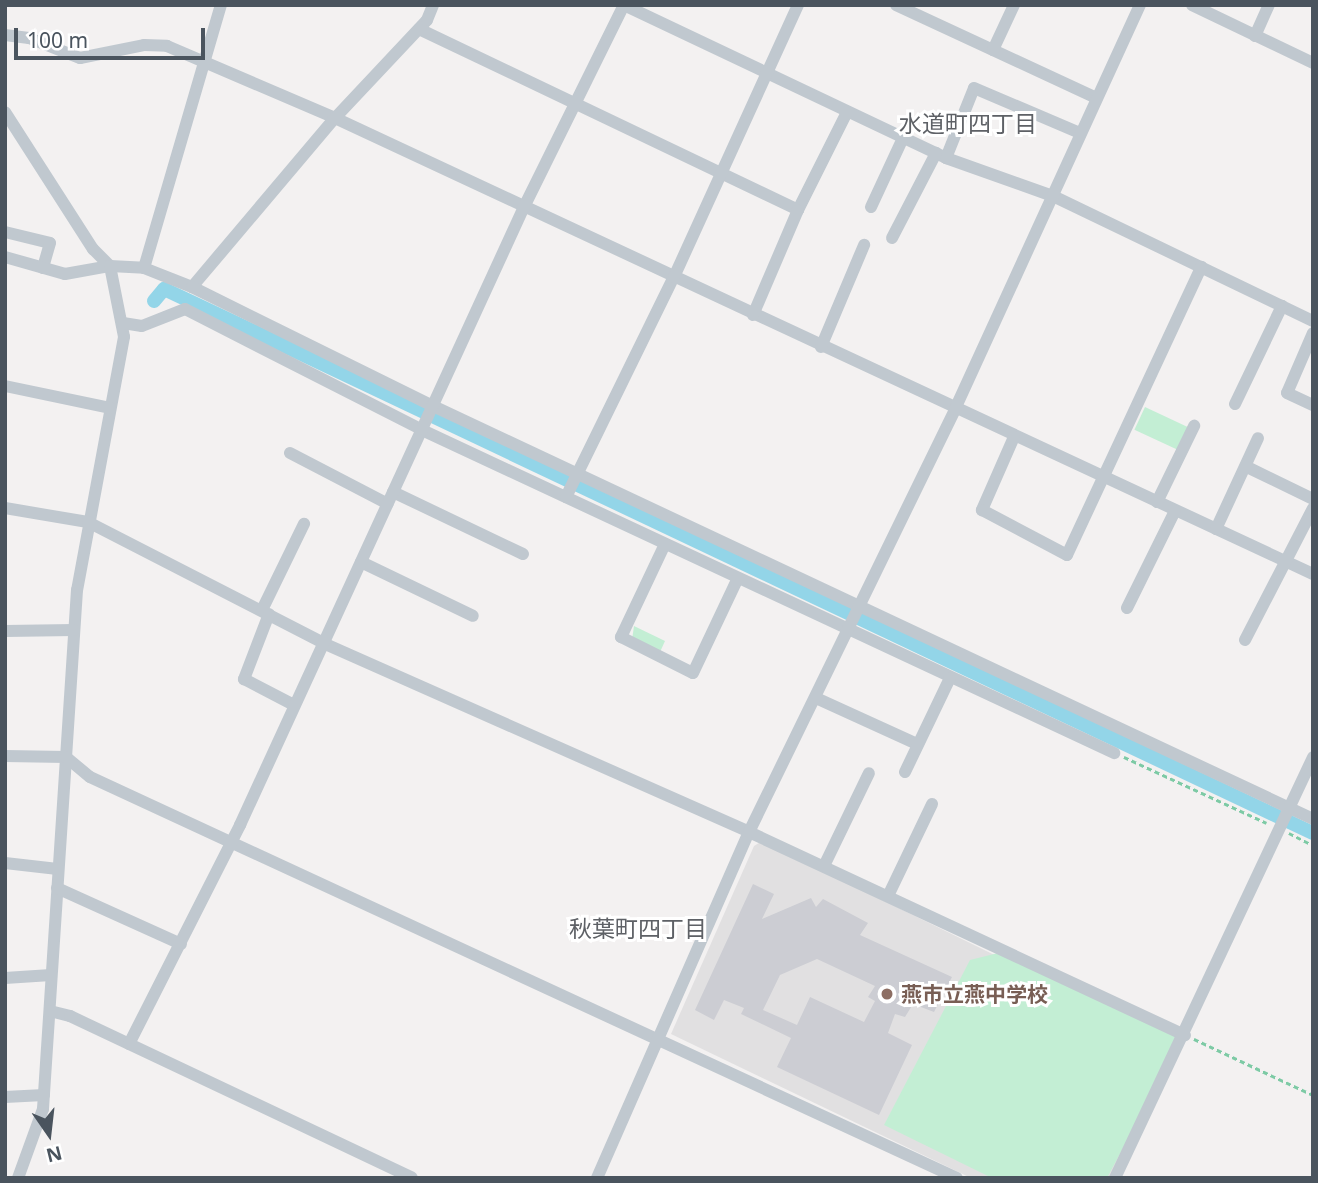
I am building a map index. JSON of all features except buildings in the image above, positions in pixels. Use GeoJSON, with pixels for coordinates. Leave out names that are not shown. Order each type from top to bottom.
{"type":"FeatureCollection","features":[{"type":"Feature","properties":{"kind":"street"},"geometry":{"type":"LineString","coordinates":[[144,268],[221,5]]}},
{"type":"Feature","properties":{"kind":"street"},"geometry":{"type":"LineString","coordinates":[[192,287],[335,118],[419,29],[433,5]]}},
{"type":"Feature","properties":{"kind":"street"},"geometry":{"type":"LineString","coordinates":[[129,1044],[231,843],[524,207],[624,5],[941,156],[1054,196],[1313,321]]}},
{"type":"Feature","properties":{"kind":"street"},"geometry":{"type":"LineString","coordinates":[[572,485],[674,277],[798,5]]}},
{"type":"Feature","properties":{"kind":"street"},"geometry":{"type":"LineString","coordinates":[[896,5],[1096,98]]}},
{"type":"Feature","properties":{"kind":"street"},"geometry":{"type":"LineString","coordinates":[[993,50],[1014,5]]}},
{"type":"Feature","properties":{"kind":"street"},"geometry":{"type":"LineString","coordinates":[[597,1178],[749,832],[955,409],[1037,222],[1054,196],[1080,133],[1140,5]]}},
{"type":"Feature","properties":{"kind":"street"},"geometry":{"type":"LineString","coordinates":[[1192,5],[1313,63]]}},
{"type":"Feature","properties":{"kind":"street"},"geometry":{"type":"LineString","coordinates":[[1255,36],[1269,5]]}},
{"type":"Feature","properties":{"kind":"street"},"geometry":{"type":"LineString","coordinates":[[419,29],[797,210]]}},
{"type":"Feature","properties":{"kind":"street"},"geometry":{"type":"LineString","coordinates":[[5,35],[29,38],[80,58],[144,45],[167,46],[335,118],[1014,437],[1313,574]]}},
{"type":"Feature","properties":{"kind":"street"},"geometry":{"type":"LineString","coordinates":[[892,238],[941,156],[974,88],[1080,133]]}},
{"type":"Feature","properties":{"kind":"street"},"geometry":{"type":"LineString","coordinates":[[5,112],[93,249],[110,266],[123,323],[88,522],[74,630],[44,1095],[39,1128],[18,1178]]}},
{"type":"Feature","properties":{"kind":"street"},"geometry":{"type":"LineString","coordinates":[[753,315],[797,210],[847,112]]}},
{"type":"Feature","properties":{"kind":"street"},"geometry":{"type":"LineString","coordinates":[[871,207],[903,138]]}},
{"type":"Feature","properties":{"kind":"street"},"geometry":{"type":"LineString","coordinates":[[5,232],[50,243],[43,268]]}},
{"type":"Feature","properties":{"kind":"street"},"geometry":{"type":"LineString","coordinates":[[821,346],[864,245]]}},
{"type":"Feature","properties":{"kind":"street"},"geometry":{"type":"LineString","coordinates":[[5,257],[65,274],[110,266],[144,268],[192,287],[428,417],[572,485],[665,544],[738,578],[854,619],[950,678],[1109,740]]}},
{"type":"Feature","properties":{"kind":"street"},"geometry":{"type":"LineString","coordinates":[[1014,437],[982,510],[1067,555],[1201,267]]}},
{"type":"Feature","properties":{"kind":"street"},"geometry":{"type":"LineString","coordinates":[[1236,404],[1282,306]]}},
{"type":"Feature","properties":{"kind":"street"},"geometry":{"type":"LineString","coordinates":[[123,323],[142,326],[185,309],[428,417],[1109,740],[1283,819],[1313,819]]}},
{"type":"Feature","properties":{"kind":"street"},"geometry":{"type":"LineString","coordinates":[[1313,333],[1287,393],[1313,405]]}},
{"type":"Feature","properties":{"kind":"street"},"geometry":{"type":"LineString","coordinates":[[5,386],[110,408]]}},
{"type":"Feature","properties":{"kind":"street"},"geometry":{"type":"LineString","coordinates":[[1157,502],[1194,426]]}},
{"type":"Feature","properties":{"kind":"street"},"geometry":{"type":"LineString","coordinates":[[1216,529],[1247,467],[1258,438]]}},
{"type":"Feature","properties":{"kind":"street"},"geometry":{"type":"LineString","coordinates":[[290,453],[523,554]]}},
{"type":"Feature","properties":{"kind":"street"},"geometry":{"type":"LineString","coordinates":[[1247,467],[1313,499]]}},
{"type":"Feature","properties":{"kind":"street"},"geometry":{"type":"LineString","coordinates":[[5,508],[88,522],[323,643],[824,866],[1185,1035]]}},
{"type":"Feature","properties":{"kind":"street"},"geometry":{"type":"LineString","coordinates":[[1245,640],[1313,508]]}},
{"type":"Feature","properties":{"kind":"street"},"geometry":{"type":"LineString","coordinates":[[1127,608],[1175,511]]}},
{"type":"Feature","properties":{"kind":"street"},"geometry":{"type":"LineString","coordinates":[[294,705],[244,679],[265,612],[304,524]]}},
{"type":"Feature","properties":{"kind":"street"},"geometry":{"type":"LineString","coordinates":[[665,544],[621,637],[693,673],[738,578]]}},
{"type":"Feature","properties":{"kind":"street"},"geometry":{"type":"LineString","coordinates":[[361,562],[473,616]]}},
{"type":"Feature","properties":{"kind":"street"},"geometry":{"type":"LineString","coordinates":[[5,631],[74,630]]}},
{"type":"Feature","properties":{"kind":"street"},"geometry":{"type":"LineString","coordinates":[[905,772],[950,678]]}},
{"type":"Feature","properties":{"kind":"street"},"geometry":{"type":"LineString","coordinates":[[816,698],[917,744]]}},
{"type":"Feature","properties":{"kind":"street"},"geometry":{"type":"LineString","coordinates":[[5,756],[66,757],[90,777],[957,1178]]}},
{"type":"Feature","properties":{"kind":"street"},"geometry":{"type":"LineString","coordinates":[[1115,1178],[1185,1035],[1313,757]]}},
{"type":"Feature","properties":{"kind":"street"},"geometry":{"type":"LineString","coordinates":[[824,866],[869,773]]}},
{"type":"Feature","properties":{"kind":"street"},"geometry":{"type":"LineString","coordinates":[[888,896],[932,804]]}},
{"type":"Feature","properties":{"kind":"street"},"geometry":{"type":"LineString","coordinates":[[5,863],[58,869]]}},
{"type":"Feature","properties":{"kind":"street"},"geometry":{"type":"LineString","coordinates":[[57,888],[181,944]]}},
{"type":"Feature","properties":{"kind":"street"},"geometry":{"type":"LineString","coordinates":[[5,978],[51,975]]}},
{"type":"Feature","properties":{"kind":"street"},"geometry":{"type":"LineString","coordinates":[[50,1011],[70,1016],[412,1178]]}},
{"type":"Feature","properties":{"kind":"street"},"geometry":{"type":"LineString","coordinates":[[5,1097],[44,1095]]}},
{"type":"Feature","properties":{"kind":"path"},"geometry":{"type":"LineString","coordinates":[[1109,740],[1283,819],[1313,845]]}},
{"type":"Feature","properties":{"kind":"path"},"geometry":{"type":"LineString","coordinates":[[1185,1035],[1313,1095]]}},
{"type":"Feature","properties":{"kind":"shaded area","name":"燕市立燕中学校"},"geometry":{"type":"Polygon","coordinates":[[[762,841],[1178,1045],[1109,1178],[971,1178],[671,1034],[754,846],[762,841]]]}},
{"type":"Feature","properties":{"kind":"green space"},"geometry":{"type":"Polygon","coordinates":[[[1145,407],[1190,428],[1180,451],[1134,430],[1145,407]]]}},
{"type":"Feature","properties":{"kind":"green space"},"geometry":{"type":"Polygon","coordinates":[[[634,626],[665,641],[660,652],[632,640],[634,626]]]}},
{"type":"Feature","properties":{"kind":"green space"},"geometry":{"type":"Polygon","coordinates":[[[998,953],[1175,1036],[1178,1045],[1107,1178],[992,1178],[884,1125],[970,960],[998,953]]]}},
{"type":"Feature","properties":{"kind":"waterway"},"geometry":{"type":"LineString","coordinates":[[154,301],[164,289],[1313,833]]}},
{"type":"Feature","properties":{"kind":"place","name":"燕市立燕中学校"},"geometry":{"type":"Point","coordinates":[887,994]}},
{"type":"Feature","properties":{"kind":"district","name":"水道町四丁目"},"geometry":{"type":"Point","coordinates":[968,123]}},
{"type":"Feature","properties":{"kind":"district","name":"秋葉町四丁目"},"geometry":{"type":"Point","coordinates":[638,928]}}]}
